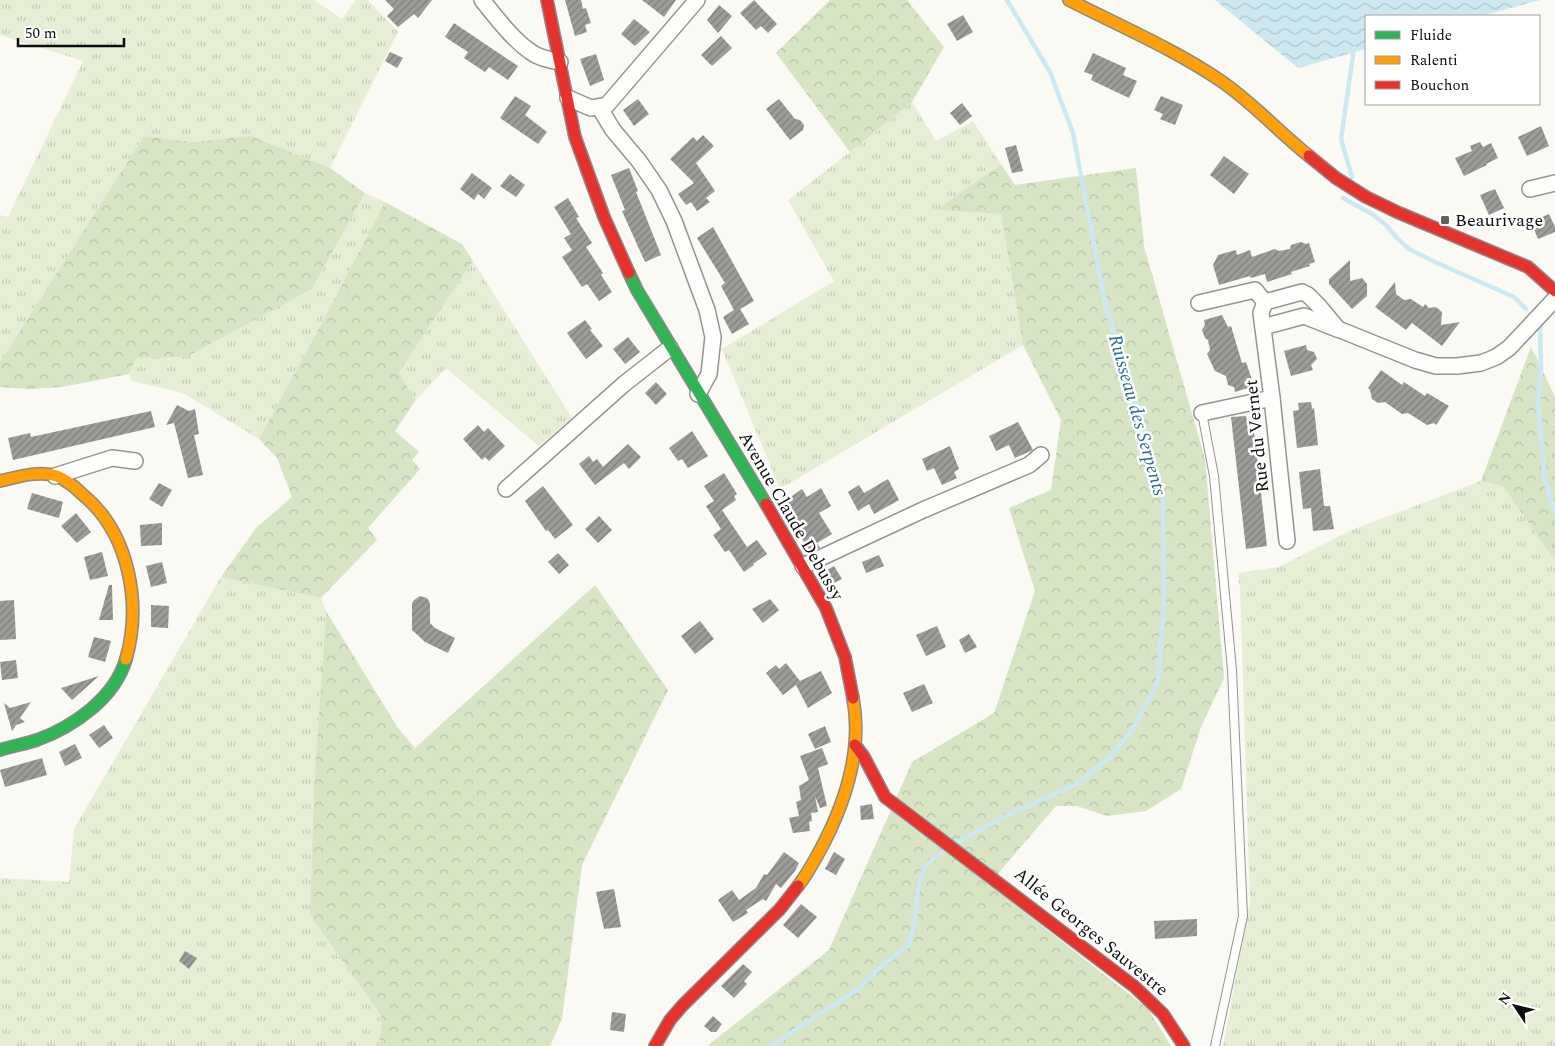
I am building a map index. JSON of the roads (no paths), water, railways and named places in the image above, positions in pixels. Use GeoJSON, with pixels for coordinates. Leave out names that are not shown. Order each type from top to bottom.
{"type":"FeatureCollection","features":[{"type":"Feature","properties":{"kind":"street"},"geometry":{"type":"LineString","coordinates":[[482,0],[530,52],[544,59],[560,62]]}},
{"type":"Feature","properties":{"kind":"street","name":"Avenue Claude Debussy"},"geometry":{"type":"LineString","coordinates":[[547,0],[576,137],[604,218],[636,290],[803,566],[826,608],[845,657],[854,705],[855,745],[848,786],[832,829],[805,878],[780,909],[682,1006],[670,1020],[655,1046]]}},
{"type":"Feature","properties":{"kind":"street"},"geometry":{"type":"LineString","coordinates":[[568,98],[591,108],[607,105],[697,0]]}},
{"type":"Feature","properties":{"kind":"street"},"geometry":{"type":"LineString","coordinates":[[1069,0],[1183,58],[1221,81],[1244,98],[1301,150],[1336,178],[1366,197],[1397,212],[1507,257],[1552,282]]}},
{"type":"Feature","properties":{"kind":"street"},"geometry":{"type":"LineString","coordinates":[[599,107],[613,130],[639,160],[659,190],[674,221],[707,310],[713,337],[709,374],[698,394]]}},
{"type":"Feature","properties":{"kind":"street"},"geometry":{"type":"LineString","coordinates":[[1530,190],[1555,183]]}},
{"type":"Feature","properties":{"kind":"street"},"geometry":{"type":"LineString","coordinates":[[1199,303],[1255,290],[1265,302],[1302,292],[1318,305],[1338,329]]}},
{"type":"Feature","properties":{"kind":"street"},"geometry":{"type":"LineString","coordinates":[[1263,327],[1304,316],[1415,360],[1436,366],[1481,363],[1496,357],[1509,348],[1555,299]]}},
{"type":"Feature","properties":{"kind":"street","name":"Rue du Vernet"},"geometry":{"type":"LineString","coordinates":[[1265,302],[1261,313],[1287,541]]}},
{"type":"Feature","properties":{"kind":"street"},"geometry":{"type":"LineString","coordinates":[[506,489],[624,384],[670,348]]}},
{"type":"Feature","properties":{"kind":"street"},"geometry":{"type":"LineString","coordinates":[[1202,413],[1272,398]]}},
{"type":"Feature","properties":{"kind":"street"},"geometry":{"type":"LineString","coordinates":[[803,566],[923,510],[1029,465],[1041,455]]}},
{"type":"Feature","properties":{"kind":"street"},"geometry":{"type":"LineString","coordinates":[[55,476],[112,458],[135,461]]}},
{"type":"Feature","properties":{"kind":"street"},"geometry":{"type":"LineString","coordinates":[[0,481],[40,474],[55,476],[66,481],[85,495],[101,512],[114,532],[125,563],[132,606],[132,630],[127,656],[117,679],[102,698],[72,723],[37,740],[0,750]]}},
{"type":"Feature","properties":{"kind":"street","name":"Allée Georges Sauvestre"},"geometry":{"type":"LineString","coordinates":[[855,745],[863,752],[877,785],[885,797],[990,874],[1153,1002],[1176,1030],[1184,1046]]}},
{"type":"Feature","properties":{"kind":"lane"},"geometry":{"type":"LineString","coordinates":[[1202,413],[1214,476],[1232,670],[1243,916],[1215,1046]]}},
{"type":"Feature","properties":{"kind":"water"},"geometry":{"type":"Polygon","coordinates":[[[1215,0],[1540,0],[1486,15],[1365,15],[1365,49],[1298,68],[1215,0]]]}},
{"type":"Feature","properties":{"kind":"waterway","name":"Ruisseau des Serpents"},"geometry":{"type":"LineString","coordinates":[[956,843],[1008,815],[1078,783],[1111,756],[1132,730],[1158,682],[1164,602],[1163,494],[1130,379],[1106,308],[1073,133],[1050,72],[1007,0]]}},
{"type":"Feature","properties":{"kind":"waterway"},"geometry":{"type":"LineString","coordinates":[[1352,177],[1341,139],[1354,48]]}},
{"type":"Feature","properties":{"kind":"waterway"},"geometry":{"type":"LineString","coordinates":[[1343,198],[1372,214],[1386,225],[1409,249],[1514,297],[1526,309]]}},
{"type":"Feature","properties":{"kind":"waterway"},"geometry":{"type":"LineString","coordinates":[[1540,324],[1541,370],[1538,407],[1545,479],[1555,513]]}},
{"type":"Feature","properties":{"kind":"waterway","name":"Ruisseau des Serpents"},"geometry":{"type":"LineString","coordinates":[[771,1046],[860,988],[878,969],[909,945],[924,867],[945,849]]}},
{"type":"Feature","properties":{"kind":"place","name":"Beaurivage"},"geometry":{"type":"Point","coordinates":[1445,220]}}]}
